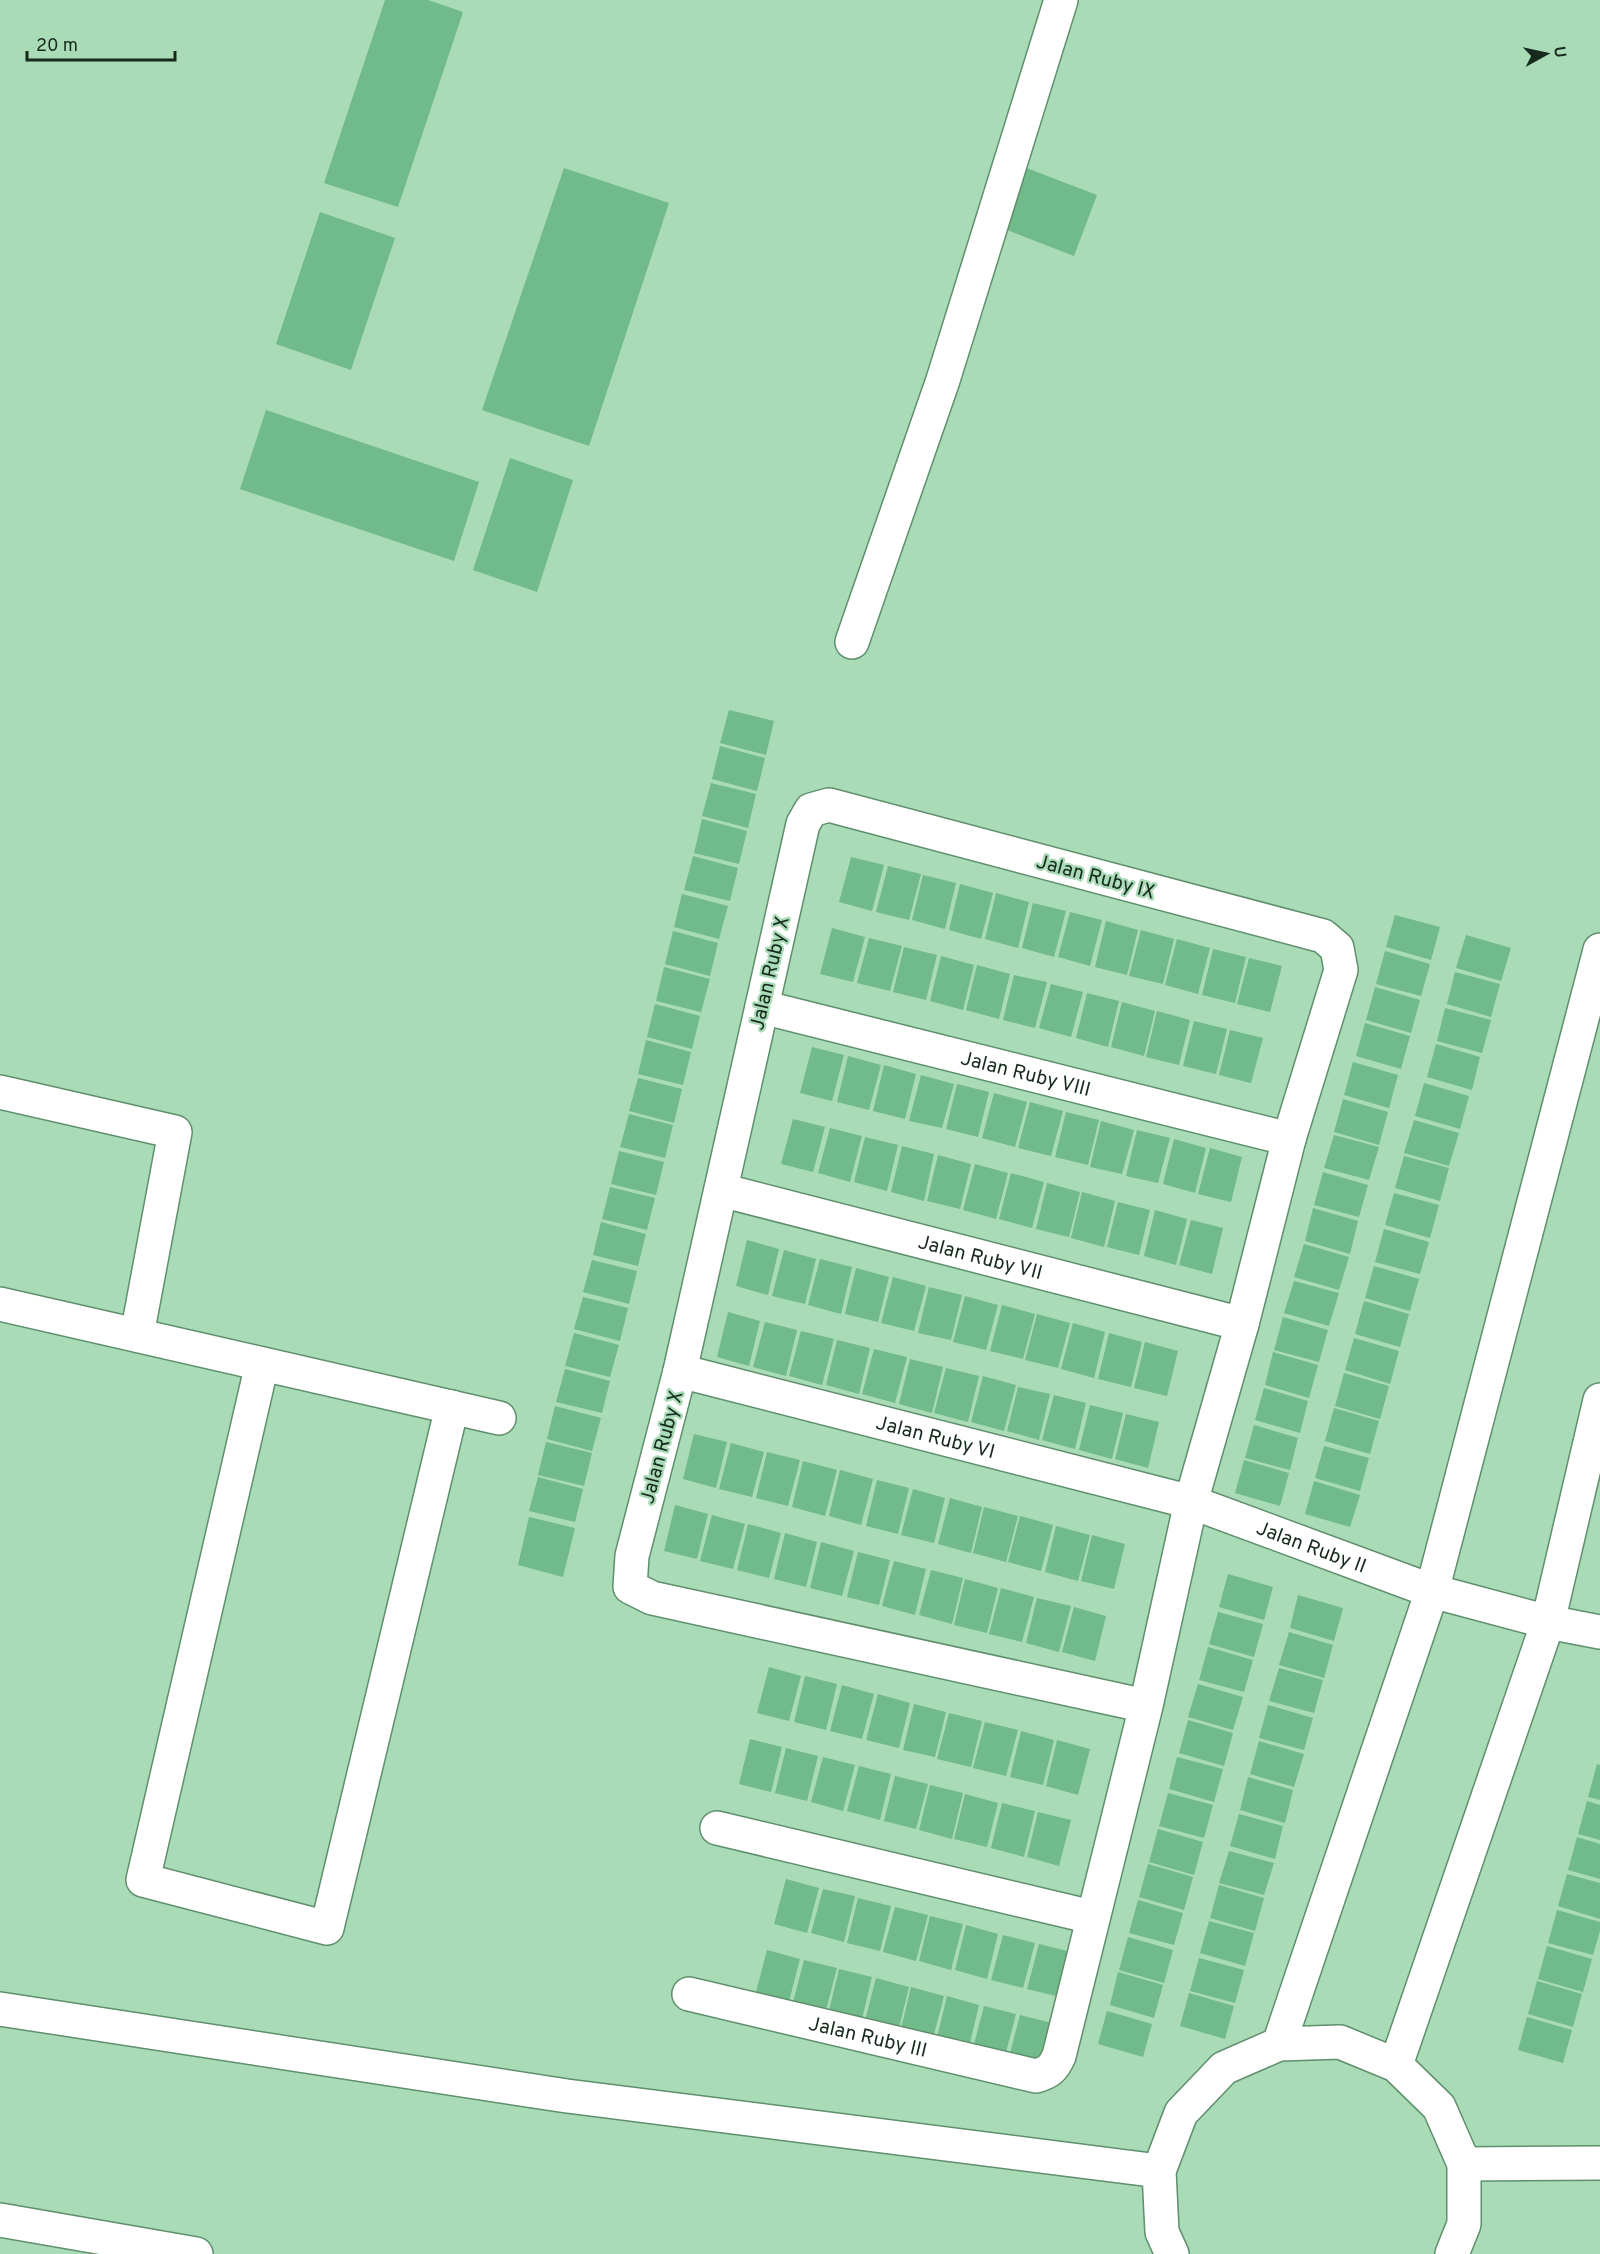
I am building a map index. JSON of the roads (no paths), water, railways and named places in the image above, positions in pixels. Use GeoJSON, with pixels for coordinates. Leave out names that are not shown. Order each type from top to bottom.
{"type":"FeatureCollection","features":[{"type":"Feature","properties":{"kind":"street"},"geometry":{"type":"LineString","coordinates":[[852,642],[943,380],[1061,0]]}},
{"type":"Feature","properties":{"kind":"street","name":"Jalan Ruby IX"},"geometry":{"type":"LineString","coordinates":[[829,805],[1323,936],[1338,948],[1341,970],[1289,1138]]}},
{"type":"Feature","properties":{"kind":"street","name":"Jalan Ruby X"},"geometry":{"type":"LineString","coordinates":[[829,805],[811,810],[802,824],[680,1371],[632,1556],[630,1587],[652,1598],[1146,1706]]}},
{"type":"Feature","properties":{"kind":"street"},"geometry":{"type":"LineString","coordinates":[[1279,2043],[1432,1591],[1600,950]]}},
{"type":"Feature","properties":{"kind":"street","name":"Jalan Ruby VIII"},"geometry":{"type":"LineString","coordinates":[[762,1007],[1289,1138]]}},
{"type":"Feature","properties":{"kind":"street"},"geometry":{"type":"LineString","coordinates":[[0,1092],[175,1132],[136,1335]]}},
{"type":"Feature","properties":{"kind":"street"},"geometry":{"type":"LineString","coordinates":[[717,1828],[1092,1917],[1146,1706],[1191,1502],[1242,1324],[1289,1138]]}},
{"type":"Feature","properties":{"kind":"street","name":"Jalan Ruby VII"},"geometry":{"type":"LineString","coordinates":[[721,1190],[1242,1324]]}},
{"type":"Feature","properties":{"kind":"street"},"geometry":{"type":"LineString","coordinates":[[0,1304],[499,1418]]}},
{"type":"Feature","properties":{"kind":"street"},"geometry":{"type":"LineString","coordinates":[[262,1364],[143,1880],[327,1928],[452,1407]]}},
{"type":"Feature","properties":{"kind":"street","name":"Jalan Ruby VI"},"geometry":{"type":"LineString","coordinates":[[680,1371],[1191,1502]]}},
{"type":"Feature","properties":{"kind":"street"},"geometry":{"type":"LineString","coordinates":[[1396,2065],[1548,1622],[1600,1400]]}},
{"type":"Feature","properties":{"kind":"street","name":"Jalan Ruby II"},"geometry":{"type":"LineString","coordinates":[[1191,1502],[1432,1591],[1548,1622],[1600,1632]]}},
{"type":"Feature","properties":{"kind":"street","name":"Jalan Ruby III"},"geometry":{"type":"LineString","coordinates":[[689,1994],[1036,2076],[1048,2073],[1059,2056],[1092,1917]]}},
{"type":"Feature","properties":{"kind":"street"},"geometry":{"type":"LineString","coordinates":[[0,2009],[567,2096],[1159,2171]]}},
{"type":"Feature","properties":{"kind":"street"},"geometry":{"type":"LineString","coordinates":[[1172,2254],[1162,2232],[1159,2171],[1181,2113],[1224,2068],[1279,2043],[1340,2043],[1396,2065],[1439,2107],[1464,2164],[1464,2224],[1452,2254]]}},
{"type":"Feature","properties":{"kind":"street"},"geometry":{"type":"LineString","coordinates":[[1464,2164],[1600,2163]]}},
{"type":"Feature","properties":{"kind":"street"},"geometry":{"type":"LineString","coordinates":[[0,2220],[196,2254]]}}]}
